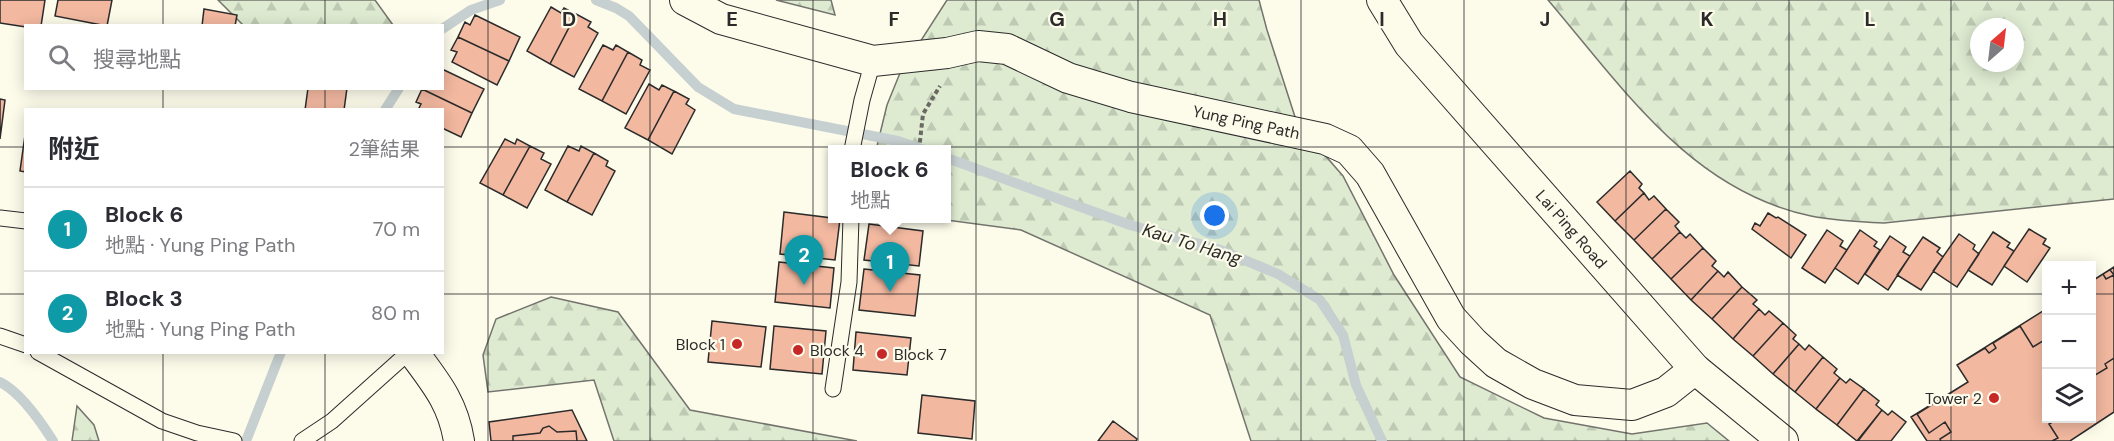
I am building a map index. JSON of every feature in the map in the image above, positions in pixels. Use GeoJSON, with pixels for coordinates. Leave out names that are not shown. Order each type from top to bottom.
{"type":"FeatureCollection","features":[{"type":"Feature","properties":{"kind":"street","name":"Yung Ping Path"},"geometry":{"type":"LineString","coordinates":[[685,0],[721,19],[873,61],[947,53],[978,46],[1007,49],[1068,78],[1131,97],[1326,139],[1349,150],[1370,174],[1451,318],[1496,363],[1533,384],[1575,400],[1632,405],[1666,392],[1695,369]]}},
{"type":"Feature","properties":{"kind":"street","name":"Lai Ping Road"},"geometry":{"type":"LineString","coordinates":[[1382,0],[1408,44],[1695,369],[1782,441]]}},
{"type":"Feature","properties":{"kind":"street"},"geometry":{"type":"LineString","coordinates":[[413,354],[444,393],[457,425],[459,441]]}},
{"type":"Feature","properties":{"kind":"lane"},"geometry":{"type":"LineString","coordinates":[[853,145],[873,61]]}},
{"type":"Feature","properties":{"kind":"lane"},"geometry":{"type":"LineString","coordinates":[[0,218],[24,221]]}},
{"type":"Feature","properties":{"kind":"lane"},"geometry":{"type":"LineString","coordinates":[[833,389],[849,282],[851,223]]}},
{"type":"Feature","properties":{"kind":"lane"},"geometry":{"type":"LineString","coordinates":[[0,336],[24,344]]}},
{"type":"Feature","properties":{"kind":"lane"},"geometry":{"type":"LineString","coordinates":[[42,354],[162,421],[197,433],[234,441]]}},
{"type":"Feature","properties":{"kind":"lane"},"geometry":{"type":"LineString","coordinates":[[302,441],[332,421],[409,354]]}},
{"type":"Feature","properties":{"kind":"path"},"geometry":{"type":"LineString","coordinates":[[920,145],[923,114]]}},
{"type":"Feature","properties":{"kind":"green space"},"geometry":{"type":"Polygon","coordinates":[[[218,0],[375,0],[392,24],[242,24],[218,0]]]}},
{"type":"Feature","properties":{"kind":"green space"},"geometry":{"type":"Polygon","coordinates":[[[776,0],[831,0],[835,15],[776,0]]]}},
{"type":"Feature","properties":{"kind":"green space"},"geometry":{"type":"Polygon","coordinates":[[[947,0],[1259,0],[1297,123],[1343,176],[1394,275],[1460,377],[1544,418],[1632,434],[1707,423],[1729,441],[1251,441],[1210,315],[1021,230],[951,221],[951,145],[877,145],[887,105],[900,73],[947,0]]]}},
{"type":"Feature","properties":{"kind":"green space"},"geometry":{"type":"Polygon","coordinates":[[[1548,0],[2114,0],[2114,199],[1884,223],[1811,216],[1768,203],[1730,184],[1695,160],[1663,132],[1548,0]]]}},
{"type":"Feature","properties":{"kind":"green space"},"geometry":{"type":"Polygon","coordinates":[[[551,297],[618,312],[690,410],[857,441],[614,441],[594,380],[488,392],[483,355],[496,319],[551,297]]]}},
{"type":"Feature","properties":{"kind":"green space"},"geometry":{"type":"Polygon","coordinates":[[[77,406],[94,425],[99,441],[72,441],[77,406]]]}},
{"type":"Feature","properties":{"kind":"building"},"geometry":{"type":"Polygon","coordinates":[[[0,0],[45,0],[41,24],[24,24],[24,27],[0,23],[0,0]]]}},
{"type":"Feature","properties":{"kind":"building"},"geometry":{"type":"Polygon","coordinates":[[[58,0],[112,0],[107,24],[55,16],[58,0]]]}},
{"type":"Feature","properties":{"kind":"building"},"geometry":{"type":"Polygon","coordinates":[[[551,7],[561,13],[564,8],[576,14],[550,64],[527,51],[551,7]]]}},
{"type":"Feature","properties":{"kind":"building"},"geometry":{"type":"Polygon","coordinates":[[[204,9],[237,15],[235,24],[202,24],[204,9]]]}},
{"type":"Feature","properties":{"kind":"building"},"geometry":{"type":"Polygon","coordinates":[[[576,14],[591,22],[588,27],[598,33],[574,77],[550,64],[576,14]]]}},
{"type":"Feature","properties":{"kind":"building"},"geometry":{"type":"Polygon","coordinates":[[[475,15],[520,37],[509,61],[458,37],[465,22],[470,25],[475,15]]]}},
{"type":"Feature","properties":{"kind":"building"},"geometry":{"type":"Polygon","coordinates":[[[458,37],[509,61],[497,85],[452,62],[457,52],[451,50],[458,37]]]}},
{"type":"Feature","properties":{"kind":"building"},"geometry":{"type":"Polygon","coordinates":[[[603,45],[613,50],[616,45],[628,52],[602,101],[579,89],[603,45]]]}},
{"type":"Feature","properties":{"kind":"building"},"geometry":{"type":"Polygon","coordinates":[[[628,52],[642,60],[640,65],[650,70],[626,114],[602,101],[628,52]]]}},
{"type":"Feature","properties":{"kind":"building"},"geometry":{"type":"Polygon","coordinates":[[[444,70],[484,89],[472,113],[424,90],[444,90],[444,70]]]}},
{"type":"Feature","properties":{"kind":"building"},"geometry":{"type":"Polygon","coordinates":[[[649,84],[659,90],[662,85],[674,91],[648,140],[625,128],[649,84]]]}},
{"type":"Feature","properties":{"kind":"building"},"geometry":{"type":"Polygon","coordinates":[[[308,90],[347,90],[344,108],[305,108],[308,90]]]}},
{"type":"Feature","properties":{"kind":"building"},"geometry":{"type":"Polygon","coordinates":[[[422,90],[424,90],[472,113],[461,137],[444,129],[444,108],[419,108],[421,104],[416,102],[422,90]]]}},
{"type":"Feature","properties":{"kind":"building"},"geometry":{"type":"Polygon","coordinates":[[[674,91],[689,99],[686,104],[695,110],[672,154],[648,140],[674,91]]]}},
{"type":"Feature","properties":{"kind":"building"},"geometry":{"type":"Polygon","coordinates":[[[0,99],[5,100],[0,139],[0,99]]]}},
{"type":"Feature","properties":{"kind":"building"},"geometry":{"type":"Polygon","coordinates":[[[505,139],[515,144],[517,139],[530,146],[503,195],[480,183],[505,139]]]}},
{"type":"Feature","properties":{"kind":"building"},"geometry":{"type":"Polygon","coordinates":[[[24,142],[24,172],[20,171],[24,142]]]}},
{"type":"Feature","properties":{"kind":"building"},"geometry":{"type":"Polygon","coordinates":[[[530,146],[544,153],[541,159],[551,164],[527,208],[503,195],[530,146]]]}},
{"type":"Feature","properties":{"kind":"building"},"geometry":{"type":"Polygon","coordinates":[[[568,146],[579,151],[581,146],[594,153],[567,202],[545,190],[568,146]]]}},
{"type":"Feature","properties":{"kind":"building"},"geometry":{"type":"Polygon","coordinates":[[[594,153],[608,161],[606,166],[615,171],[592,215],[567,202],[594,153]]]}},
{"type":"Feature","properties":{"kind":"building"},"geometry":{"type":"Polygon","coordinates":[[[1630,171],[1642,184],[1639,188],[1644,193],[1615,221],[1597,202],[1630,171]]]}},
{"type":"Feature","properties":{"kind":"building"},"geometry":{"type":"Polygon","coordinates":[[[1644,193],[1649,200],[1654,196],[1666,209],[1634,240],[1615,221],[1644,193]]]}},
{"type":"Feature","properties":{"kind":"building"},"geometry":{"type":"Polygon","coordinates":[[[1666,209],[1679,222],[1675,226],[1680,232],[1652,259],[1634,240],[1666,209]]]}},
{"type":"Feature","properties":{"kind":"building"},"geometry":{"type":"Polygon","coordinates":[[[784,212],[828,218],[828,223],[840,223],[835,260],[780,254],[784,212]]]}},
{"type":"Feature","properties":{"kind":"building"},"geometry":{"type":"Polygon","coordinates":[[[1768,213],[1806,235],[1791,258],[1752,229],[1755,223],[1760,226],[1768,213]]]}},
{"type":"Feature","properties":{"kind":"building"},"geometry":{"type":"Polygon","coordinates":[[[869,224],[923,231],[919,266],[864,260],[869,224]]]}},
{"type":"Feature","properties":{"kind":"building"},"geometry":{"type":"Polygon","coordinates":[[[2029,229],[2046,239],[2043,244],[2050,248],[2027,282],[2004,266],[2029,229]]]}},
{"type":"Feature","properties":{"kind":"building"},"geometry":{"type":"Polygon","coordinates":[[[1827,230],[1843,241],[1840,246],[1847,250],[1825,283],[1802,268],[1827,230]]]}},
{"type":"Feature","properties":{"kind":"building"},"geometry":{"type":"Polygon","coordinates":[[[1860,230],[1877,242],[1874,246],[1880,250],[1858,284],[1835,268],[1860,230]]]}},
{"type":"Feature","properties":{"kind":"building"},"geometry":{"type":"Polygon","coordinates":[[[1680,232],[1686,238],[1690,234],[1703,248],[1671,279],[1652,259],[1680,232]]]}},
{"type":"Feature","properties":{"kind":"building"},"geometry":{"type":"Polygon","coordinates":[[[1993,232],[2010,243],[2007,247],[2014,251],[1992,285],[1968,270],[1993,232]]]}},
{"type":"Feature","properties":{"kind":"building"},"geometry":{"type":"Polygon","coordinates":[[[1959,234],[1975,245],[1973,249],[1979,254],[1957,287],[1933,271],[1959,234]]]}},
{"type":"Feature","properties":{"kind":"building"},"geometry":{"type":"Polygon","coordinates":[[[1890,236],[1906,247],[1903,252],[1910,256],[1888,290],[1865,274],[1890,236]]]}},
{"type":"Feature","properties":{"kind":"building"},"geometry":{"type":"Polygon","coordinates":[[[1923,237],[1940,248],[1937,252],[1943,257],[1921,290],[1897,275],[1923,237]]]}},
{"type":"Feature","properties":{"kind":"building"},"geometry":{"type":"Polygon","coordinates":[[[1703,248],[1716,261],[1712,266],[1718,271],[1691,300],[1671,279],[1703,248]]]}},
{"type":"Feature","properties":{"kind":"building"},"geometry":{"type":"Polygon","coordinates":[[[779,262],[834,268],[830,308],[775,302],[779,262]]]}},
{"type":"Feature","properties":{"kind":"building","name":"Tower 2"},"geometry":{"type":"Polygon","coordinates":[[[2114,267],[2114,412],[2070,441],[1927,441],[1911,417],[1968,382],[1957,365],[2042,312],[2042,423],[2096,423],[2096,278],[2114,267]]]}},
{"type":"Feature","properties":{"kind":"building"},"geometry":{"type":"Polygon","coordinates":[[[864,269],[920,275],[915,316],[859,310],[864,269]]]}},
{"type":"Feature","properties":{"kind":"building"},"geometry":{"type":"Polygon","coordinates":[[[1718,271],[1724,277],[1728,272],[1742,287],[1712,319],[1691,300],[1718,271]]]}},
{"type":"Feature","properties":{"kind":"building"},"geometry":{"type":"Polygon","coordinates":[[[2103,274],[2106,279],[2114,275],[2114,358],[2105,364],[2107,368],[2096,375],[2096,278],[2103,274]]]}},
{"type":"Feature","properties":{"kind":"building"},"geometry":{"type":"Polygon","coordinates":[[[1742,287],[1757,300],[1753,304],[1759,309],[1733,339],[1712,319],[1742,287]]]}},
{"type":"Feature","properties":{"kind":"building"},"geometry":{"type":"Polygon","coordinates":[[[1759,309],[1765,315],[1769,311],[1783,323],[1753,356],[1733,339],[1759,309]]]}},
{"type":"Feature","properties":{"kind":"building","name":"Block 1"},"geometry":{"type":"Polygon","coordinates":[[[712,321],[766,327],[761,367],[708,362],[712,321]]]}},
{"type":"Feature","properties":{"kind":"building"},"geometry":{"type":"Polygon","coordinates":[[[1783,323],[1796,335],[1793,339],[1799,344],[1773,374],[1753,356],[1783,323]]]}},
{"type":"Feature","properties":{"kind":"building","name":"Block 4"},"geometry":{"type":"Polygon","coordinates":[[[774,326],[826,331],[822,374],[770,369],[774,326]]]}},
{"type":"Feature","properties":{"kind":"building","name":"Tower 2"},"geometry":{"type":"Polygon","coordinates":[[[2020,326],[2033,347],[2042,341],[2042,423],[2051,423],[2049,424],[2058,438],[2052,441],[1941,441],[1940,439],[1951,432],[1945,422],[1929,433],[1917,414],[1968,382],[1957,365],[1985,348],[1989,353],[1996,348],[1993,343],[2020,326]]]}},
{"type":"Feature","properties":{"kind":"building","name":"Block 7"},"geometry":{"type":"Polygon","coordinates":[[[856,332],[911,338],[907,375],[853,370],[856,332]]]}},
{"type":"Feature","properties":{"kind":"building"},"geometry":{"type":"Polygon","coordinates":[[[1799,344],[1805,350],[1809,345],[1823,357],[1795,392],[1773,374],[1799,344]]]}},
{"type":"Feature","properties":{"kind":"building"},"geometry":{"type":"Polygon","coordinates":[[[1823,357],[1837,369],[1834,373],[1840,378],[1816,409],[1795,392],[1823,357]]]}},
{"type":"Feature","properties":{"kind":"building"},"geometry":{"type":"Polygon","coordinates":[[[1840,378],[1846,383],[1850,379],[1864,389],[1837,425],[1816,409],[1840,378]]]}},
{"type":"Feature","properties":{"kind":"building"},"geometry":{"type":"Polygon","coordinates":[[[1864,389],[1879,401],[1876,405],[1882,410],[1857,441],[1837,425],[1864,389]]]}},
{"type":"Feature","properties":{"kind":"building"},"geometry":{"type":"Polygon","coordinates":[[[922,395],[975,401],[972,439],[918,433],[922,395]]]}},
{"type":"Feature","properties":{"kind":"building"},"geometry":{"type":"Polygon","coordinates":[[[572,410],[587,441],[491,441],[489,422],[572,410]]]}},
{"type":"Feature","properties":{"kind":"building"},"geometry":{"type":"Polygon","coordinates":[[[1882,410],[1888,415],[1892,411],[1906,422],[1891,441],[1858,441],[1882,410]]]}},
{"type":"Feature","properties":{"kind":"building"},"geometry":{"type":"Polygon","coordinates":[[[1113,421],[1137,439],[1136,441],[1098,441],[1113,421]]]}},
{"type":"Feature","properties":{"kind":"building"},"geometry":{"type":"Polygon","coordinates":[[[549,426],[557,432],[576,431],[577,441],[513,441],[513,436],[540,433],[543,428],[549,426]]]}},
{"type":"Feature","properties":{"kind":"waterway","name":"Kau To Hang"},"geometry":{"type":"LineString","coordinates":[[444,28],[471,10],[500,0]]}},
{"type":"Feature","properties":{"kind":"waterway","name":"Kau To Hang"},"geometry":{"type":"LineString","coordinates":[[596,0],[629,16],[698,87],[734,109],[910,145]]}},
{"type":"Feature","properties":{"kind":"waterway","name":"Kau To Hang"},"geometry":{"type":"LineString","coordinates":[[386,108],[398,90]]}},
{"type":"Feature","properties":{"kind":"waterway","name":"Kau To Hang"},"geometry":{"type":"LineString","coordinates":[[951,159],[1130,225],[1218,249],[1278,274],[1320,300],[1343,335],[1356,385],[1382,441]]}},
{"type":"Feature","properties":{"kind":"waterway","name":"Kau To Hang"},"geometry":{"type":"LineString","coordinates":[[246,441],[280,354]]}},
{"type":"Feature","properties":{"kind":"waterway","name":"Kau To Hang"},"geometry":{"type":"LineString","coordinates":[[0,382],[22,400],[53,441]]}},
{"type":"Feature","properties":{"kind":"place","name":"Block 3"},"geometry":{"type":"Point","coordinates":[804,285]}},
{"type":"Feature","properties":{"kind":"place","name":"Block 6"},"geometry":{"type":"Point","coordinates":[890,292]}},
{"type":"Feature","properties":{"kind":"place","name":"Block 1"},"geometry":{"type":"Point","coordinates":[737,344]}},
{"type":"Feature","properties":{"kind":"place","name":"Block 4"},"geometry":{"type":"Point","coordinates":[798,350]}},
{"type":"Feature","properties":{"kind":"place","name":"Block 7"},"geometry":{"type":"Point","coordinates":[882,354]}},
{"type":"Feature","properties":{"kind":"place","name":"Tower 2"},"geometry":{"type":"Point","coordinates":[1994,398]}}]}
